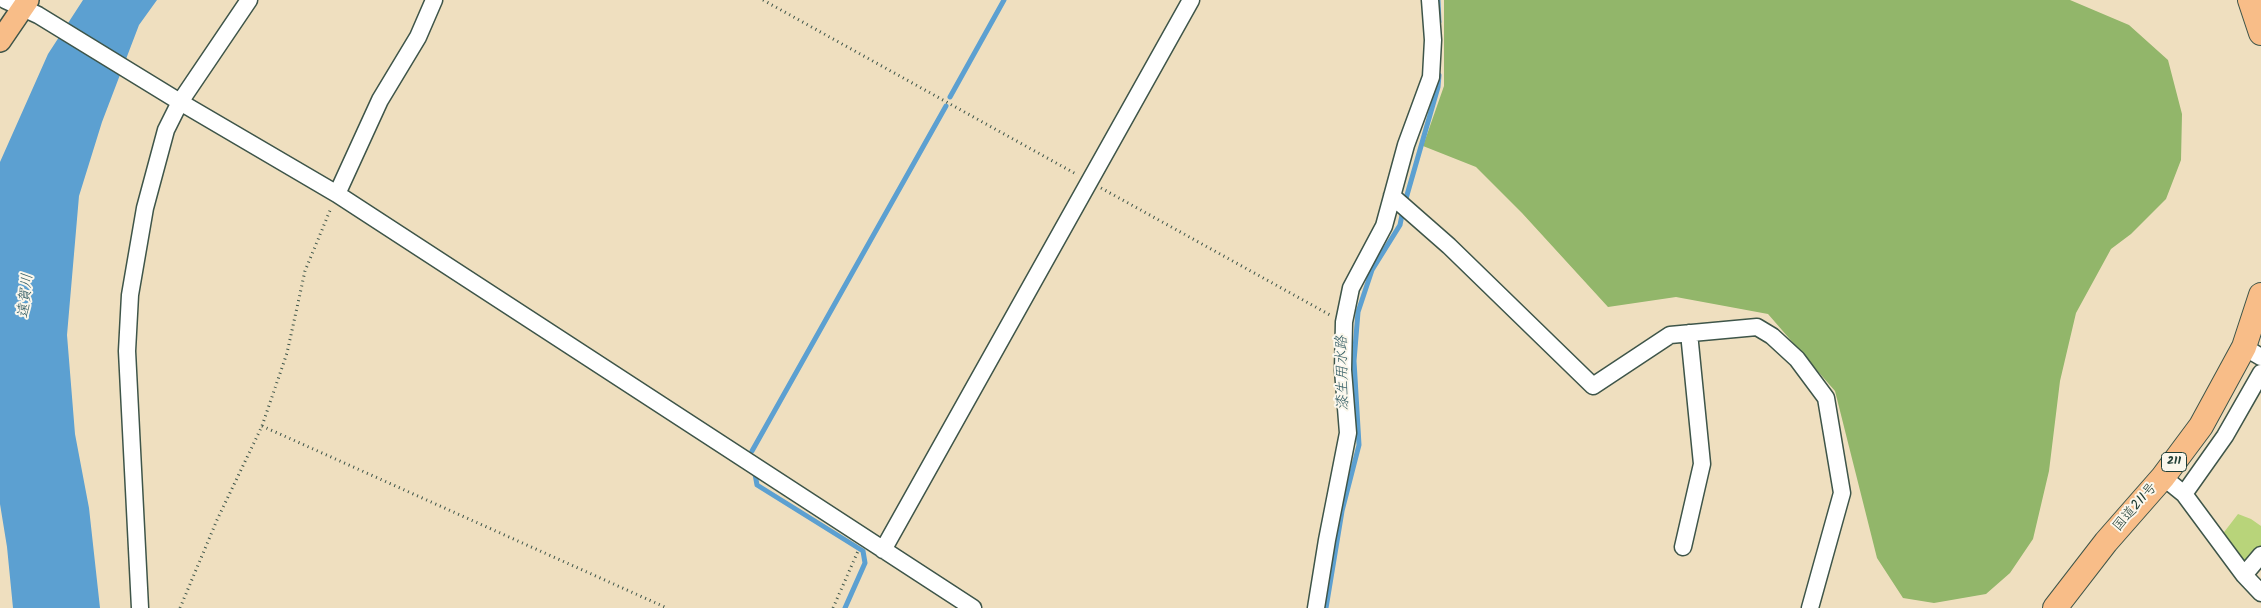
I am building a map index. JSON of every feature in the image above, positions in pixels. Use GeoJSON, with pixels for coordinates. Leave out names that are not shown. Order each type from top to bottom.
{"type":"FeatureCollection","features":[{"type":"Feature","properties":{"kind":"highway"},"geometry":{"type":"LineString","coordinates":[[2250,0],[2261,33]]}},
{"type":"Feature","properties":{"kind":"highway","name":"国道211号"},"geometry":{"type":"LineString","coordinates":[[2055,608],[2106,542],[2163,477],[2202,426],[2252,352],[2261,295]]}},
{"type":"Feature","properties":{"kind":"main road"},"geometry":{"type":"LineString","coordinates":[[0,41],[23,5]]}},
{"type":"Feature","properties":{"kind":"street"},"geometry":{"type":"LineString","coordinates":[[140,608],[127,351],[130,294],[145,208],[163,139],[180,102],[249,0]]}},
{"type":"Feature","properties":{"kind":"street"},"geometry":{"type":"LineString","coordinates":[[337,194],[380,100],[418,38],[434,0]]}},
{"type":"Feature","properties":{"kind":"street"},"geometry":{"type":"LineString","coordinates":[[883,550],[1191,0]]}},
{"type":"Feature","properties":{"kind":"street"},"geometry":{"type":"LineString","coordinates":[[1316,608],[1326,540],[1348,433],[1343,370],[1344,322],[1351,288],[1384,226],[1406,145],[1432,77],[1433,40],[1430,0]]}},
{"type":"Feature","properties":{"kind":"street"},"geometry":{"type":"LineString","coordinates":[[23,5],[180,102],[337,194],[973,608]]}},
{"type":"Feature","properties":{"kind":"street"},"geometry":{"type":"LineString","coordinates":[[1392,196],[1449,246],[1593,386],[1670,335],[1758,327],[1772,336],[1797,360],[1826,398],[1842,493],[1810,608]]}},
{"type":"Feature","properties":{"kind":"street"},"geometry":{"type":"LineString","coordinates":[[1683,547],[1702,464],[1689,333]]}},
{"type":"Feature","properties":{"kind":"street"},"geometry":{"type":"LineString","coordinates":[[2184,494],[2226,436],[2261,373]]}},
{"type":"Feature","properties":{"kind":"street"},"geometry":{"type":"LineString","coordinates":[[2163,477],[2184,494],[2244,575],[2261,593]]}},
{"type":"Feature","properties":{"kind":"street"},"geometry":{"type":"LineString","coordinates":[[2244,575],[2261,556]]}},
{"type":"Feature","properties":{"kind":"path"},"geometry":{"type":"LineString","coordinates":[[763,0],[1344,322]]}},
{"type":"Feature","properties":{"kind":"path"},"geometry":{"type":"LineString","coordinates":[[180,608],[217,520],[262,426],[287,353],[305,272],[337,194]]}},
{"type":"Feature","properties":{"kind":"path"},"geometry":{"type":"LineString","coordinates":[[262,426],[667,608]]}},
{"type":"Feature","properties":{"kind":"path"},"geometry":{"type":"LineString","coordinates":[[833,608],[857,554]]}},
{"type":"Feature","properties":{"kind":"green space"},"geometry":{"type":"Polygon","coordinates":[[[1444,0],[2070,0],[2129,25],[2168,60],[2182,114],[2181,160],[2166,199],[2131,234],[2111,249],[2076,313],[2060,381],[2049,471],[2033,539],[2010,573],[1986,594],[1934,603],[1903,598],[1877,558],[1835,391],[1768,314],[1676,297],[1608,307],[1522,213],[1476,167],[1423,146],[1444,86],[1444,0]]]}},
{"type":"Feature","properties":{"kind":"green space"},"geometry":{"type":"Polygon","coordinates":[[[2238,514],[2251,519],[2261,526],[2261,555],[2244,575],[2218,540],[2238,514]]]}},
{"type":"Feature","properties":{"kind":"water","name":"遠賀川"},"geometry":{"type":"Polygon","coordinates":[[[83,0],[157,0],[139,25],[102,122],[79,196],[67,335],[75,434],[89,508],[100,608],[13,608],[7,547],[0,504],[0,162],[48,54],[83,0]]]}},
{"type":"Feature","properties":{"kind":"waterway"},"geometry":{"type":"LineString","coordinates":[[950,97],[1004,0]]}},
{"type":"Feature","properties":{"kind":"waterway","name":"漆生用水路"},"geometry":{"type":"LineString","coordinates":[[1438,0],[1439,22]]}},
{"type":"Feature","properties":{"kind":"waterway","name":"漆生用水路"},"geometry":{"type":"LineString","coordinates":[[1405,202],[1438,87],[1439,75]]}},
{"type":"Feature","properties":{"kind":"waterway"},"geometry":{"type":"LineString","coordinates":[[752,451],[946,106]]}},
{"type":"Feature","properties":{"kind":"waterway","name":"漆生用水路"},"geometry":{"type":"LineString","coordinates":[[1326,608],[1342,511],[1359,445],[1354,361],[1358,312],[1372,270],[1400,225],[1403,210]]}},
{"type":"Feature","properties":{"kind":"waterway"},"geometry":{"type":"LineString","coordinates":[[755,474],[757,485],[863,551],[865,563],[845,608]]}}]}
